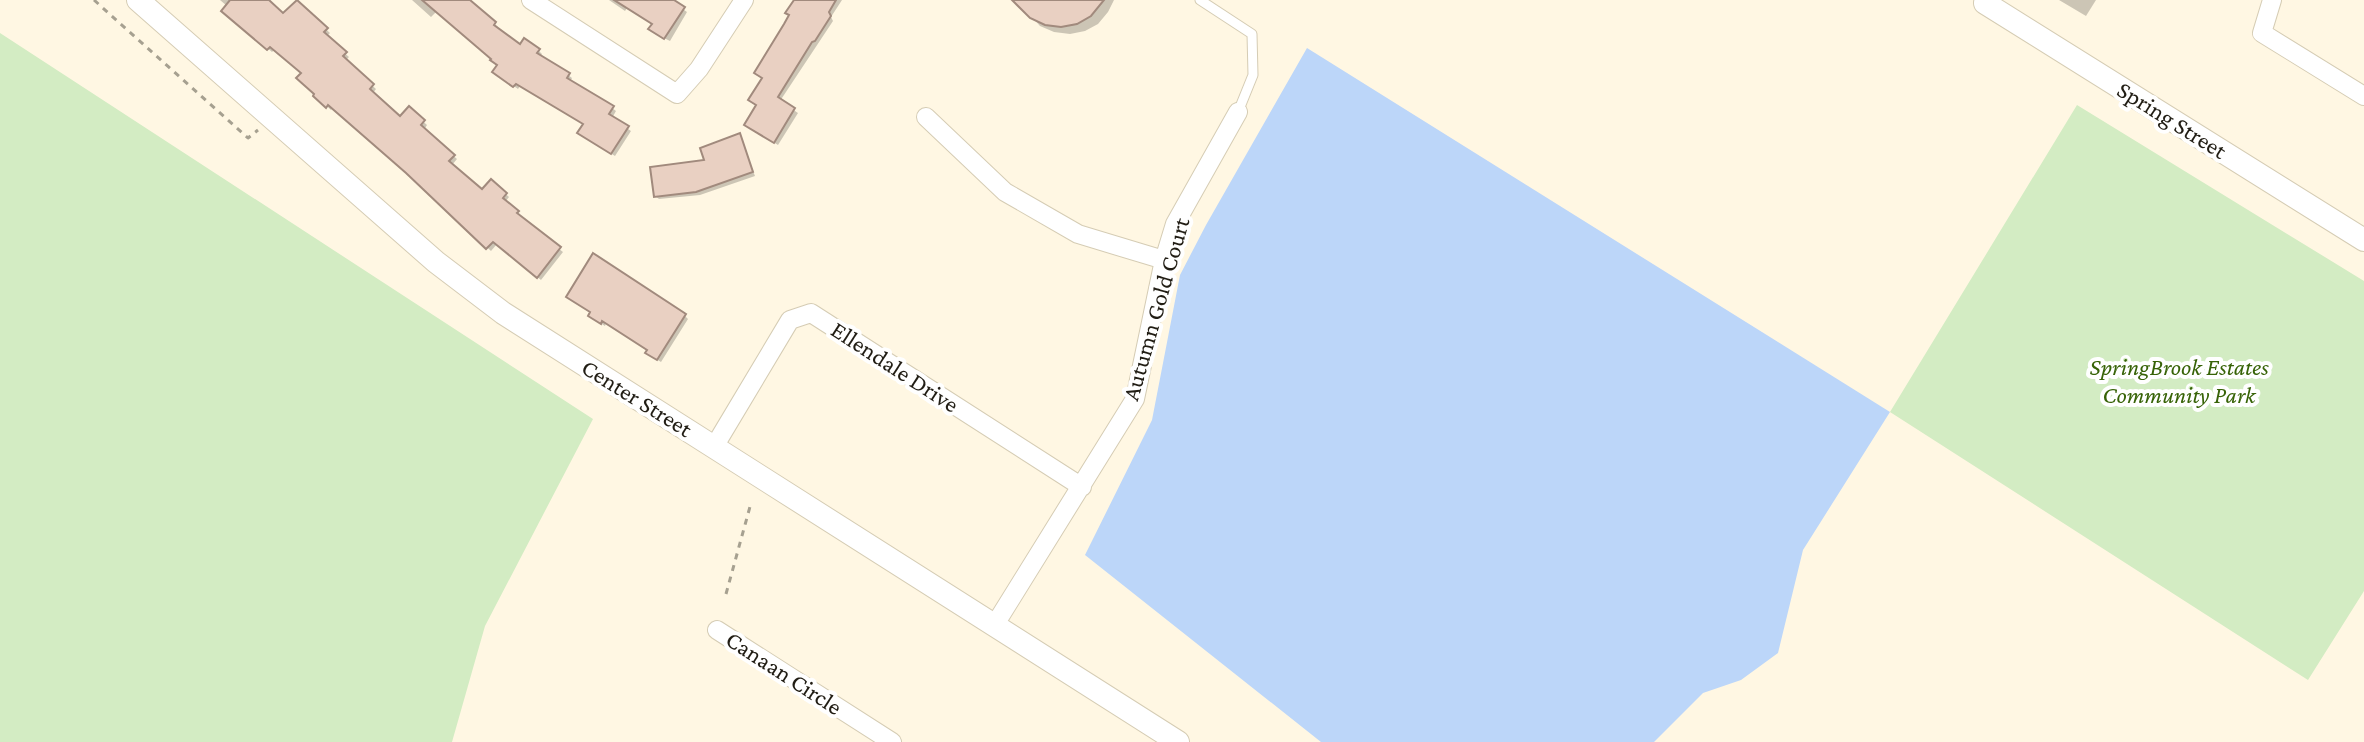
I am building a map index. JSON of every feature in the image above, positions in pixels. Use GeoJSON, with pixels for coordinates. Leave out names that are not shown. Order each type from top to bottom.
{"type":"FeatureCollection","features":[{"type":"Feature","properties":{"kind":"street","name":"Center Street"},"geometry":{"type":"LineString","coordinates":[[138,0],[469,289],[1178,742]]}},
{"type":"Feature","properties":{"kind":"street"},"geometry":{"type":"LineString","coordinates":[[531,0],[677,94],[699,69],[744,0]]}},
{"type":"Feature","properties":{"kind":"street"},"geometry":{"type":"LineString","coordinates":[[2272,0],[2262,33],[2364,96]]}},
{"type":"Feature","properties":{"kind":"street","name":"Spring Street"},"geometry":{"type":"LineString","coordinates":[[1984,1],[2364,240]]}},
{"type":"Feature","properties":{"kind":"street","name":"Autumn Gold Court"},"geometry":{"type":"LineString","coordinates":[[994,626],[1135,399],[1164,260],[1175,224],[1238,112]]}},
{"type":"Feature","properties":{"kind":"street"},"geometry":{"type":"LineString","coordinates":[[926,117],[1005,192],[1078,234],[1164,260]]}},
{"type":"Feature","properties":{"kind":"street","name":"Ellendale Drive"},"geometry":{"type":"LineString","coordinates":[[714,447],[790,320],[811,313],[1082,487]]}},
{"type":"Feature","properties":{"kind":"street","name":"Canaan Circle"},"geometry":{"type":"LineString","coordinates":[[717,630],[888,741]]}},
{"type":"Feature","properties":{"kind":"lane"},"geometry":{"type":"LineString","coordinates":[[1200,0],[1252,34],[1253,75],[1238,112]]}},
{"type":"Feature","properties":{"kind":"path"},"geometry":{"type":"LineString","coordinates":[[94,0],[248,138],[258,130]]}},
{"type":"Feature","properties":{"kind":"path"},"geometry":{"type":"LineString","coordinates":[[726,594],[751,503]]}},
{"type":"Feature","properties":{"kind":"green space"},"geometry":{"type":"Polygon","coordinates":[[[0,33],[593,419],[485,626],[452,742],[0,742],[0,33]]]}},
{"type":"Feature","properties":{"kind":"green space","name":"SpringBrook Estates Community Park"},"geometry":{"type":"Polygon","coordinates":[[[2077,105],[2364,281],[2364,591],[2308,680],[1890,412],[2077,105]]]}},
{"type":"Feature","properties":{"kind":"water"},"geometry":{"type":"Polygon","coordinates":[[[1307,48],[1890,412],[1803,550],[1778,653],[1741,680],[1703,693],[1654,742],[1321,742],[1085,555],[1152,420],[1180,275],[1307,48]]]}},
{"type":"Feature","properties":{"kind":"building"},"geometry":{"type":"Polygon","coordinates":[[[230,0],[269,0],[283,13],[297,0],[328,28],[324,32],[347,52],[343,56],[374,84],[370,89],[400,116],[409,106],[425,120],[421,125],[455,155],[449,161],[482,189],[491,179],[507,193],[503,198],[519,211],[517,213],[561,247],[537,278],[493,242],[486,249],[406,173],[328,105],[326,108],[296,78],[301,73],[270,47],[267,50],[221,11],[230,0]]]}},
{"type":"Feature","properties":{"kind":"building"},"geometry":{"type":"Polygon","coordinates":[[[422,0],[470,0],[496,22],[494,25],[520,44],[524,38],[540,49],[537,53],[570,73],[567,78],[614,106],[609,114],[629,126],[611,154],[577,133],[583,124],[516,84],[513,87],[492,72],[497,65],[422,0]]]}},
{"type":"Feature","properties":{"kind":"building"},"geometry":{"type":"Polygon","coordinates":[[[614,0],[674,0],[685,7],[664,39],[648,29],[652,24],[614,0]]]}},
{"type":"Feature","properties":{"kind":"building"},"geometry":{"type":"Polygon","coordinates":[[[794,0],[836,0],[829,12],[831,16],[778,97],[795,108],[774,143],[744,125],[756,105],[748,100],[762,78],[754,73],[789,15],[785,13],[794,0]]]}},
{"type":"Feature","properties":{"kind":"building"},"geometry":{"type":"Polygon","coordinates":[[[1012,0],[1104,0],[1091,16],[1077,24],[1061,27],[1045,25],[1030,18],[1012,0]]]}},
{"type":"Feature","properties":{"kind":"building"},"geometry":{"type":"Polygon","coordinates":[[[740,133],[753,172],[696,192],[654,197],[650,167],[704,160],[700,148],[740,133]]]}},
{"type":"Feature","properties":{"kind":"building"},"geometry":{"type":"Polygon","coordinates":[[[593,253],[686,314],[657,360],[602,321],[601,324],[588,316],[590,312],[566,297],[593,253]]]}}]}
